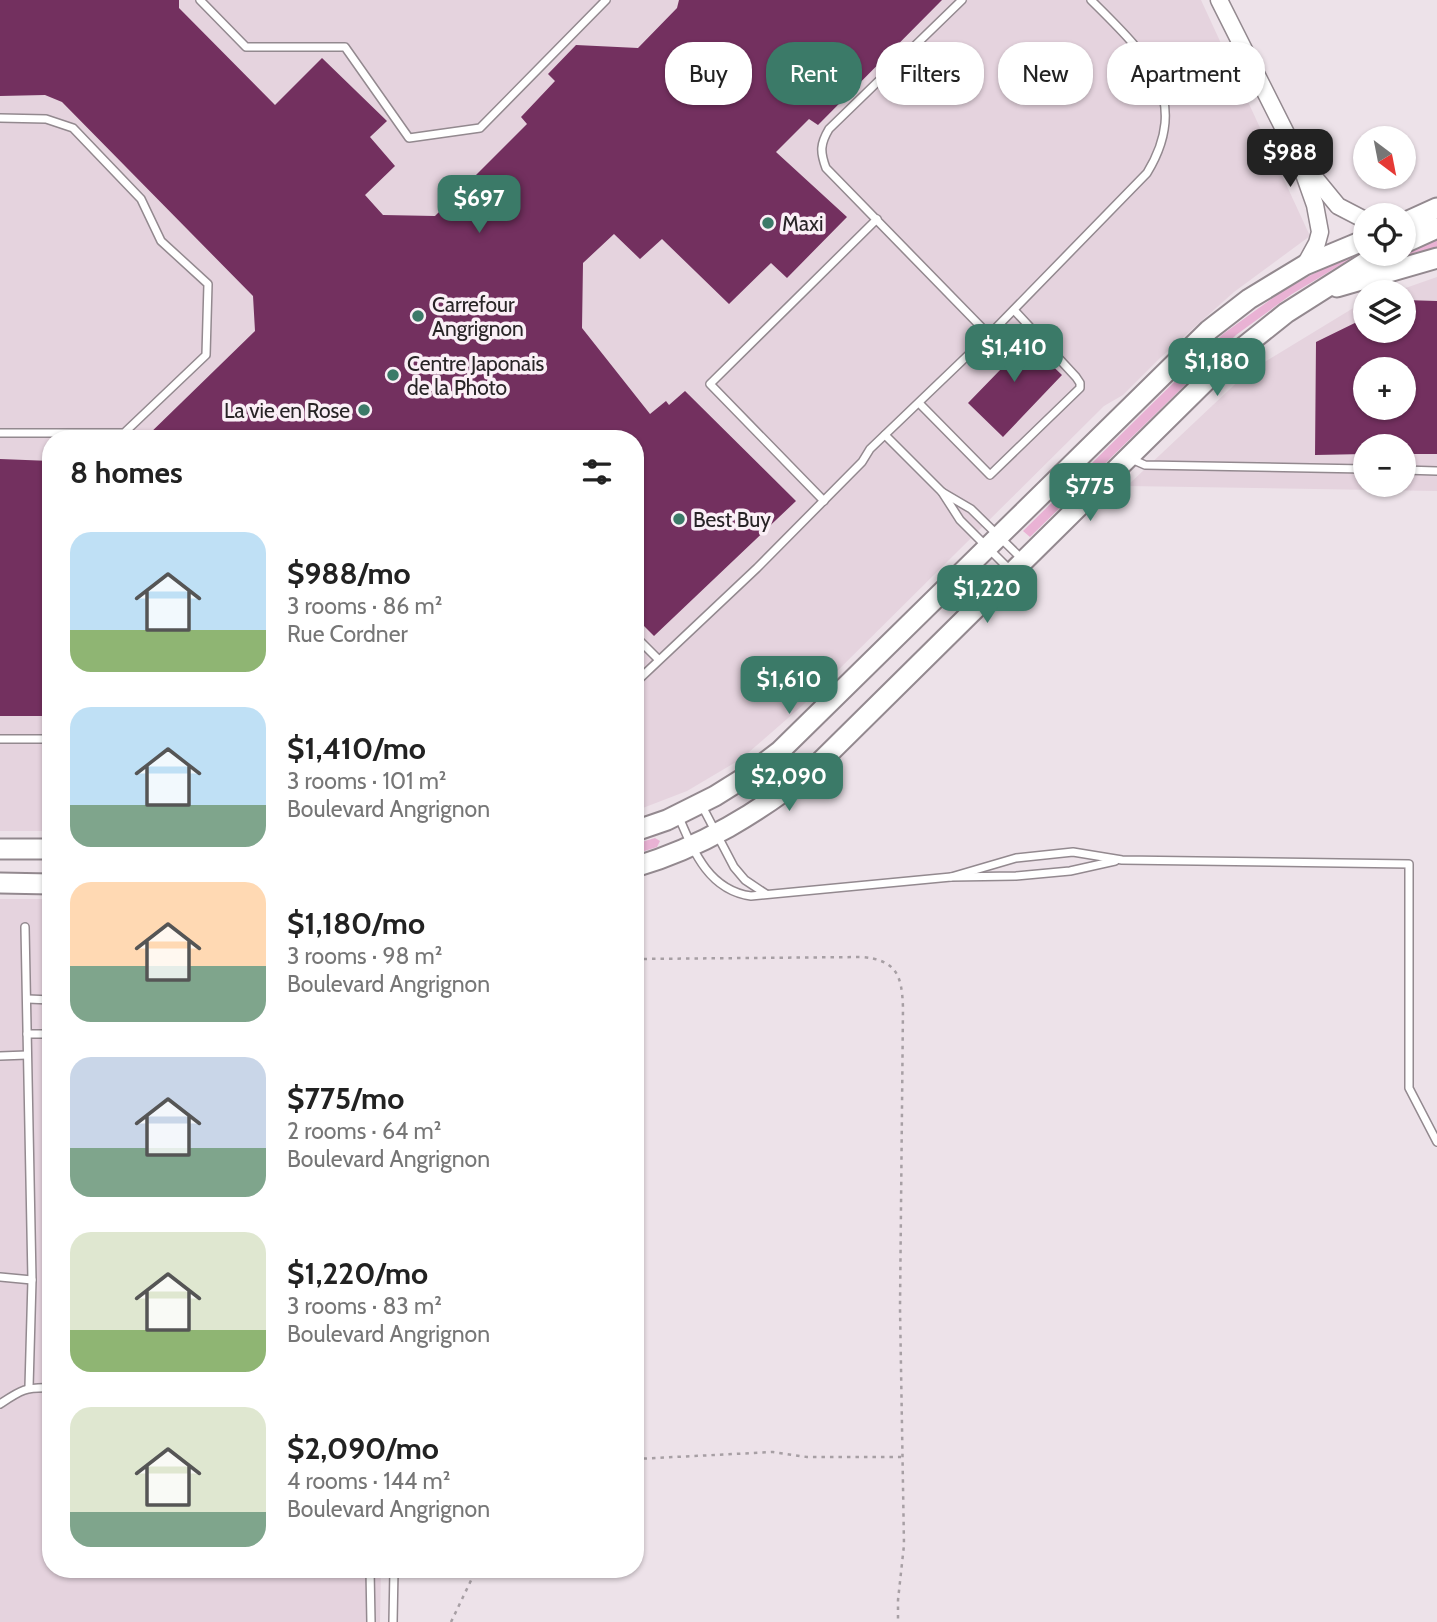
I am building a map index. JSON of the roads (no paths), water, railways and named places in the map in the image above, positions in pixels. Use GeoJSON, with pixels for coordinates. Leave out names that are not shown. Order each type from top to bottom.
{"type":"FeatureCollection","features":[{"type":"Feature","properties":{"kind":"main road"},"geometry":{"type":"LineString","coordinates":[[1416,218],[1437,208]]}},
{"type":"Feature","properties":{"kind":"main road"},"geometry":{"type":"LineString","coordinates":[[1416,238],[1437,228]]}},
{"type":"Feature","properties":{"kind":"main road"},"geometry":{"type":"LineString","coordinates":[[644,828],[701,804],[739,782],[780,751],[1209,330],[1249,299],[1305,265],[1353,245]]}},
{"type":"Feature","properties":{"kind":"main road"},"geometry":{"type":"LineString","coordinates":[[1313,295],[1437,258]]}},
{"type":"Feature","properties":{"kind":"main road"},"geometry":{"type":"LineString","coordinates":[[644,864],[716,835],[767,804],[812,770],[1226,361],[1265,328],[1360,266]]}},
{"type":"Feature","properties":{"kind":"main road"},"geometry":{"type":"LineString","coordinates":[[0,849],[42,849]]}},
{"type":"Feature","properties":{"kind":"main road"},"geometry":{"type":"LineString","coordinates":[[0,883],[42,884]]}},
{"type":"Feature","properties":{"kind":"street"},"geometry":{"type":"LineString","coordinates":[[1219,0],[1298,157],[1315,205],[1320,227],[1317,243],[1305,265]]}},
{"type":"Feature","properties":{"kind":"street"},"geometry":{"type":"LineString","coordinates":[[1298,157],[1338,206],[1353,214]]}},
{"type":"Feature","properties":{"kind":"lane"},"geometry":{"type":"LineString","coordinates":[[200,0],[246,47],[345,47],[409,138],[480,128],[606,0]]}},
{"type":"Feature","properties":{"kind":"lane"},"geometry":{"type":"LineString","coordinates":[[962,0],[829,129],[821,142],[821,154],[826,167],[989,335]]}},
{"type":"Feature","properties":{"kind":"lane"},"geometry":{"type":"LineString","coordinates":[[644,674],[757,568],[862,462],[870,449],[989,335],[1142,180],[1162,139],[1164,102],[1160,84],[1136,45],[1091,0]]}},
{"type":"Feature","properties":{"kind":"lane"},"geometry":{"type":"LineString","coordinates":[[0,118],[46,119],[73,128],[141,199],[161,241],[208,285],[206,355],[127,430]]}},
{"type":"Feature","properties":{"kind":"lane"},"geometry":{"type":"LineString","coordinates":[[824,500],[710,384],[877,219]]}},
{"type":"Feature","properties":{"kind":"lane"},"geometry":{"type":"LineString","coordinates":[[919,403],[990,475],[1080,388],[1076,377],[1014,310]]}},
{"type":"Feature","properties":{"kind":"lane"},"geometry":{"type":"LineString","coordinates":[[0,433],[42,433]]}},
{"type":"Feature","properties":{"kind":"lane"},"geometry":{"type":"LineString","coordinates":[[885,435],[942,492],[960,520],[994,542],[1018,566]]}},
{"type":"Feature","properties":{"kind":"lane"},"geometry":{"type":"LineString","coordinates":[[1128,457],[1145,465],[1353,469]]}},
{"type":"Feature","properties":{"kind":"lane"},"geometry":{"type":"LineString","coordinates":[[1416,470],[1437,471]]}},
{"type":"Feature","properties":{"kind":"lane"},"geometry":{"type":"LineString","coordinates":[[942,492],[971,509],[994,542],[1018,566]]}},
{"type":"Feature","properties":{"kind":"lane"},"geometry":{"type":"LineString","coordinates":[[644,645],[658,659]]}},
{"type":"Feature","properties":{"kind":"lane"},"geometry":{"type":"LineString","coordinates":[[0,739],[42,739]]}},
{"type":"Feature","properties":{"kind":"lane"},"geometry":{"type":"LineString","coordinates":[[701,804],[740,875],[766,895]]}},
{"type":"Feature","properties":{"kind":"lane"},"geometry":{"type":"LineString","coordinates":[[677,815],[706,872],[742,895],[951,877],[1016,876],[1070,871],[1122,860]]}},
{"type":"Feature","properties":{"kind":"lane"},"geometry":{"type":"LineString","coordinates":[[951,877],[1016,858],[1073,852],[1122,860],[1409,863],[1409,1088],[1437,1142]]}},
{"type":"Feature","properties":{"kind":"lane"},"geometry":{"type":"LineString","coordinates":[[25,928],[32,1280],[29,1387]]}},
{"type":"Feature","properties":{"kind":"lane"},"geometry":{"type":"LineString","coordinates":[[28,999],[42,1000]]}},
{"type":"Feature","properties":{"kind":"lane"},"geometry":{"type":"LineString","coordinates":[[27,1034],[42,1034]]}},
{"type":"Feature","properties":{"kind":"lane"},"geometry":{"type":"LineString","coordinates":[[0,1056],[27,1055]]}},
{"type":"Feature","properties":{"kind":"lane"},"geometry":{"type":"LineString","coordinates":[[0,1277],[32,1280]]}},
{"type":"Feature","properties":{"kind":"lane"},"geometry":{"type":"LineString","coordinates":[[0,1404],[14,1393],[29,1387],[42,1388]]}},
{"type":"Feature","properties":{"kind":"lane"},"geometry":{"type":"LineString","coordinates":[[370,1578],[371,1622]]}},
{"type":"Feature","properties":{"kind":"lane"},"geometry":{"type":"LineString","coordinates":[[393,1622],[394,1578]]}},
{"type":"Feature","properties":{"kind":"place","name":"Maxi"},"geometry":{"type":"Point","coordinates":[768,223]}},
{"type":"Feature","properties":{"kind":"place","name":"Carrefour Angrignon"},"geometry":{"type":"Point","coordinates":[418,316]}},
{"type":"Feature","properties":{"kind":"place","name":"Centre Japonais de la Photo"},"geometry":{"type":"Point","coordinates":[393,375]}},
{"type":"Feature","properties":{"kind":"place","name":"La vie en Rose"},"geometry":{"type":"Point","coordinates":[364,410]}},
{"type":"Feature","properties":{"kind":"place","name":"Best Buy"},"geometry":{"type":"Point","coordinates":[679,519]}}]}
